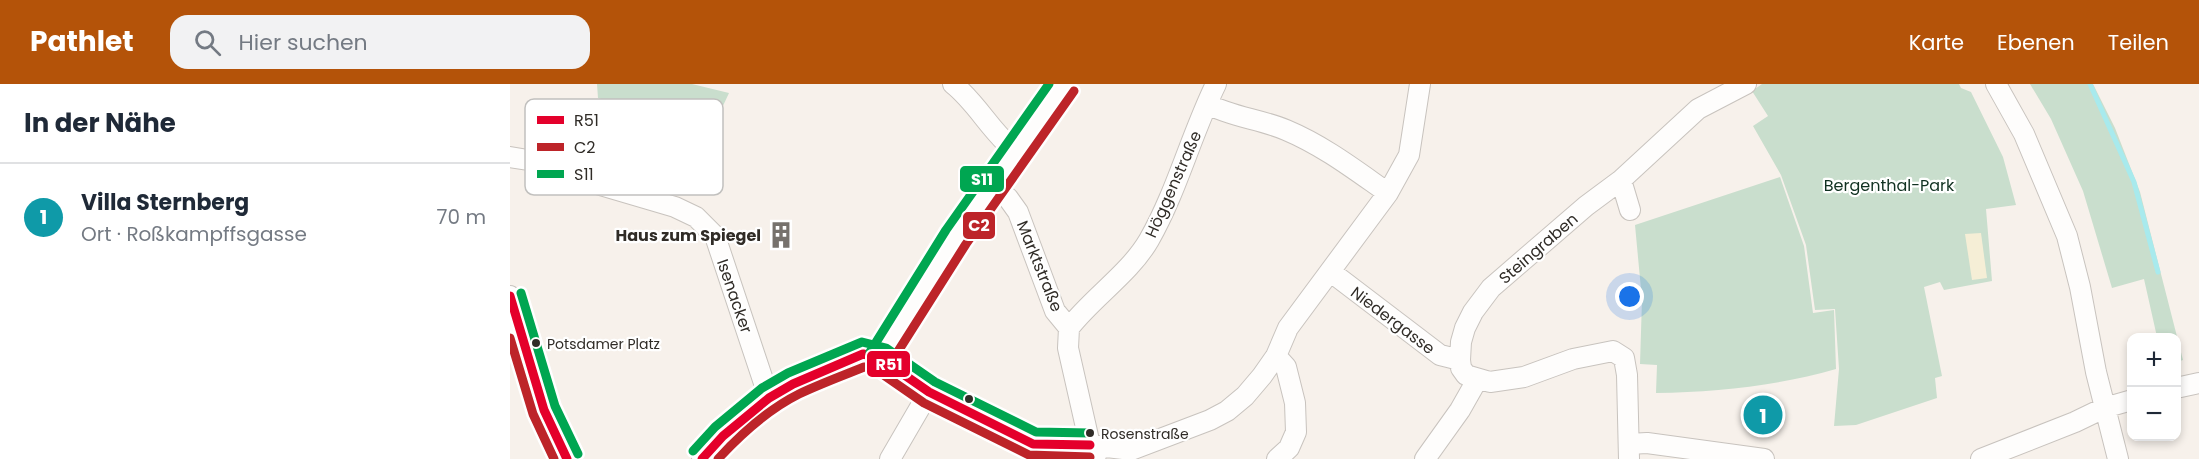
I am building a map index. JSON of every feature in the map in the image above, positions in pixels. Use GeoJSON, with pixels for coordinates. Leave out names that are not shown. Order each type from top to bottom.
{"type":"FeatureCollection","features":[{"type":"Feature","properties":{"kind":"street"},"geometry":{"type":"LineString","coordinates":[[880,358],[956,237],[1064,84]]}},
{"type":"Feature","properties":{"kind":"street","name":"Höggenstraße"},"geometry":{"type":"LineString","coordinates":[[1069,328],[1115,282],[1148,242],[1176,182],[1216,84]]}},
{"type":"Feature","properties":{"kind":"street"},"geometry":{"type":"LineString","coordinates":[[702,459],[723,436],[769,398],[793,384],[863,354],[880,358],[929,392],[1033,444],[1092,454],[1131,450],[1210,420],[1227,411],[1245,396],[1276,356],[1288,328],[1388,193],[1409,155],[1420,84]]}},
{"type":"Feature","properties":{"kind":"street","name":"Steingraben"},"geometry":{"type":"LineString","coordinates":[[1460,360],[1465,328],[1473,312],[1491,288],[1578,213],[1621,180],[1698,109],[1746,84]]}},
{"type":"Feature","properties":{"kind":"street"},"geometry":{"type":"LineString","coordinates":[[1996,84],[2024,134],[2067,236],[2080,287],[2104,408],[2118,459]]}},
{"type":"Feature","properties":{"kind":"street"},"geometry":{"type":"LineString","coordinates":[[961,87],[1002,140],[1015,151]]}},
{"type":"Feature","properties":{"kind":"street"},"geometry":{"type":"LineString","coordinates":[[1207,104],[1217,110],[1284,129],[1330,152],[1388,193]]}},
{"type":"Feature","properties":{"kind":"street","name":"Isenacker"},"geometry":{"type":"LineString","coordinates":[[510,157],[525,160]]}},
{"type":"Feature","properties":{"kind":"street"},"geometry":{"type":"LineString","coordinates":[[1621,180],[1629,210]]}},
{"type":"Feature","properties":{"kind":"street","name":"Marktstraße"},"geometry":{"type":"LineString","coordinates":[[991,186],[1008,198],[1018,212],[1054,311],[1069,328],[1068,348],[1092,454]]}},
{"type":"Feature","properties":{"kind":"street","name":"Isenacker"},"geometry":{"type":"LineString","coordinates":[[634,195],[675,207],[696,217],[715,236],[769,398]]}},
{"type":"Feature","properties":{"kind":"street","name":"Niedergasse"},"geometry":{"type":"LineString","coordinates":[[1331,272],[1440,355],[1460,360]]}},
{"type":"Feature","properties":{"kind":"street"},"geometry":{"type":"LineString","coordinates":[[510,296],[544,410],[567,459]]}},
{"type":"Feature","properties":{"kind":"street"},"geometry":{"type":"LineString","coordinates":[[1460,360],[1461,368],[1466,375],[1490,382],[1524,376],[1573,359],[1613,351],[1624,358],[1627,375],[1629,452],[1647,443],[1764,459]]}},
{"type":"Feature","properties":{"kind":"street"},"geometry":{"type":"LineString","coordinates":[[1276,356],[1286,367],[1295,403],[1296,432],[1289,448],[1276,459]]}},
{"type":"Feature","properties":{"kind":"street"},"geometry":{"type":"LineString","coordinates":[[1425,459],[1460,410],[1477,380]]}},
{"type":"Feature","properties":{"kind":"street"},"geometry":{"type":"LineString","coordinates":[[2181,387],[2199,383]]}},
{"type":"Feature","properties":{"kind":"street"},"geometry":{"type":"LineString","coordinates":[[890,459],[929,392]]}},
{"type":"Feature","properties":{"kind":"street"},"geometry":{"type":"LineString","coordinates":[[1981,459],[2075,422],[2104,408],[2127,401]]}},
{"type":"Feature","properties":{"kind":"green space"},"geometry":{"type":"Polygon","coordinates":[[[597,84],[692,84],[729,93],[723,106],[723,99],[598,98],[597,84]]]}},
{"type":"Feature","properties":{"kind":"green space","name":"Bergenthal-Park"},"geometry":{"type":"Polygon","coordinates":[[[1762,84],[1959,84],[1961,88],[1971,92],[2003,157],[2016,205],[1986,209],[1992,281],[1944,290],[1940,282],[1924,287],[1942,376],[1935,378],[1937,398],[1856,425],[1834,426],[1839,369],[1835,309],[1815,310],[1806,245],[1781,175],[1753,126],[1768,116],[1752,91],[1762,84]]]}},
{"type":"Feature","properties":{"kind":"green space"},"geometry":{"type":"Polygon","coordinates":[[[2030,84],[2093,84],[2115,128],[2140,192],[2176,333],[2156,333],[2144,279],[2112,288],[2083,191],[2051,119],[2030,84]]]}},
{"type":"Feature","properties":{"kind":"green space"},"geometry":{"type":"Polygon","coordinates":[[[1780,177],[1804,246],[1813,313],[1834,310],[1836,369],[1792,380],[1747,387],[1656,393],[1657,365],[1640,364],[1642,300],[1635,225],[1780,177]]]}},
{"type":"Feature","properties":{"kind":"sand"},"geometry":{"type":"Polygon","coordinates":[[[1981,233],[1987,278],[1972,280],[1965,234],[1981,233]]]}},
{"type":"Feature","properties":{"kind":"waterway"},"geometry":{"type":"LineString","coordinates":[[2090,84],[2134,182],[2158,272]]}},
{"type":"Feature","properties":{"kind":"transit line","name":"S11"},"geometry":{"type":"LineString","coordinates":[[870,352],[946,230],[1049,84]]}},
{"type":"Feature","properties":{"kind":"transit line","name":"C2"},"geometry":{"type":"LineString","coordinates":[[890,364],[966,244],[1074,91]]}},
{"type":"Feature","properties":{"kind":"transit line","name":"S11"},"geometry":{"type":"LineString","coordinates":[[521,293],[555,406],[578,454]]}},
{"type":"Feature","properties":{"kind":"transit line","name":"R51"},"geometry":{"type":"LineString","coordinates":[[510,296],[544,410],[567,459]]}},
{"type":"Feature","properties":{"kind":"transit line","name":"C2"},"geometry":{"type":"LineString","coordinates":[[510,338],[533,414],[554,459]]}},
{"type":"Feature","properties":{"kind":"transit line","name":"S11"},"geometry":{"type":"LineString","coordinates":[[693,451],[715,427],[762,388],[788,373],[862,342],[886,348],[935,382],[1036,432],[1090,433]]}},
{"type":"Feature","properties":{"kind":"transit line","name":"R51"},"geometry":{"type":"LineString","coordinates":[[702,459],[723,436],[769,398],[793,384],[863,354],[880,358],[929,392],[1033,444],[1090,445]]}},
{"type":"Feature","properties":{"kind":"transit line","name":"C2"},"geometry":{"type":"LineString","coordinates":[[718,459],[756,423],[788,400],[864,367],[875,369],[924,403],[1029,455],[1090,457]]}},
{"type":"Feature","properties":{"kind":"place","name":"Haus zum Spiegel"},"geometry":{"type":"Point","coordinates":[781,235]}},
{"type":"Feature","properties":{"kind":"place","name":"Potsdamer Platz"},"geometry":{"type":"Point","coordinates":[536,343]}},
{"type":"Feature","properties":{"kind":"place","name":"Villa Sternberg"},"geometry":{"type":"Point","coordinates":[1763,415]}},
{"type":"Feature","properties":{"kind":"place","name":"Rosenstraße"},"geometry":{"type":"Point","coordinates":[1090,433]}}]}
